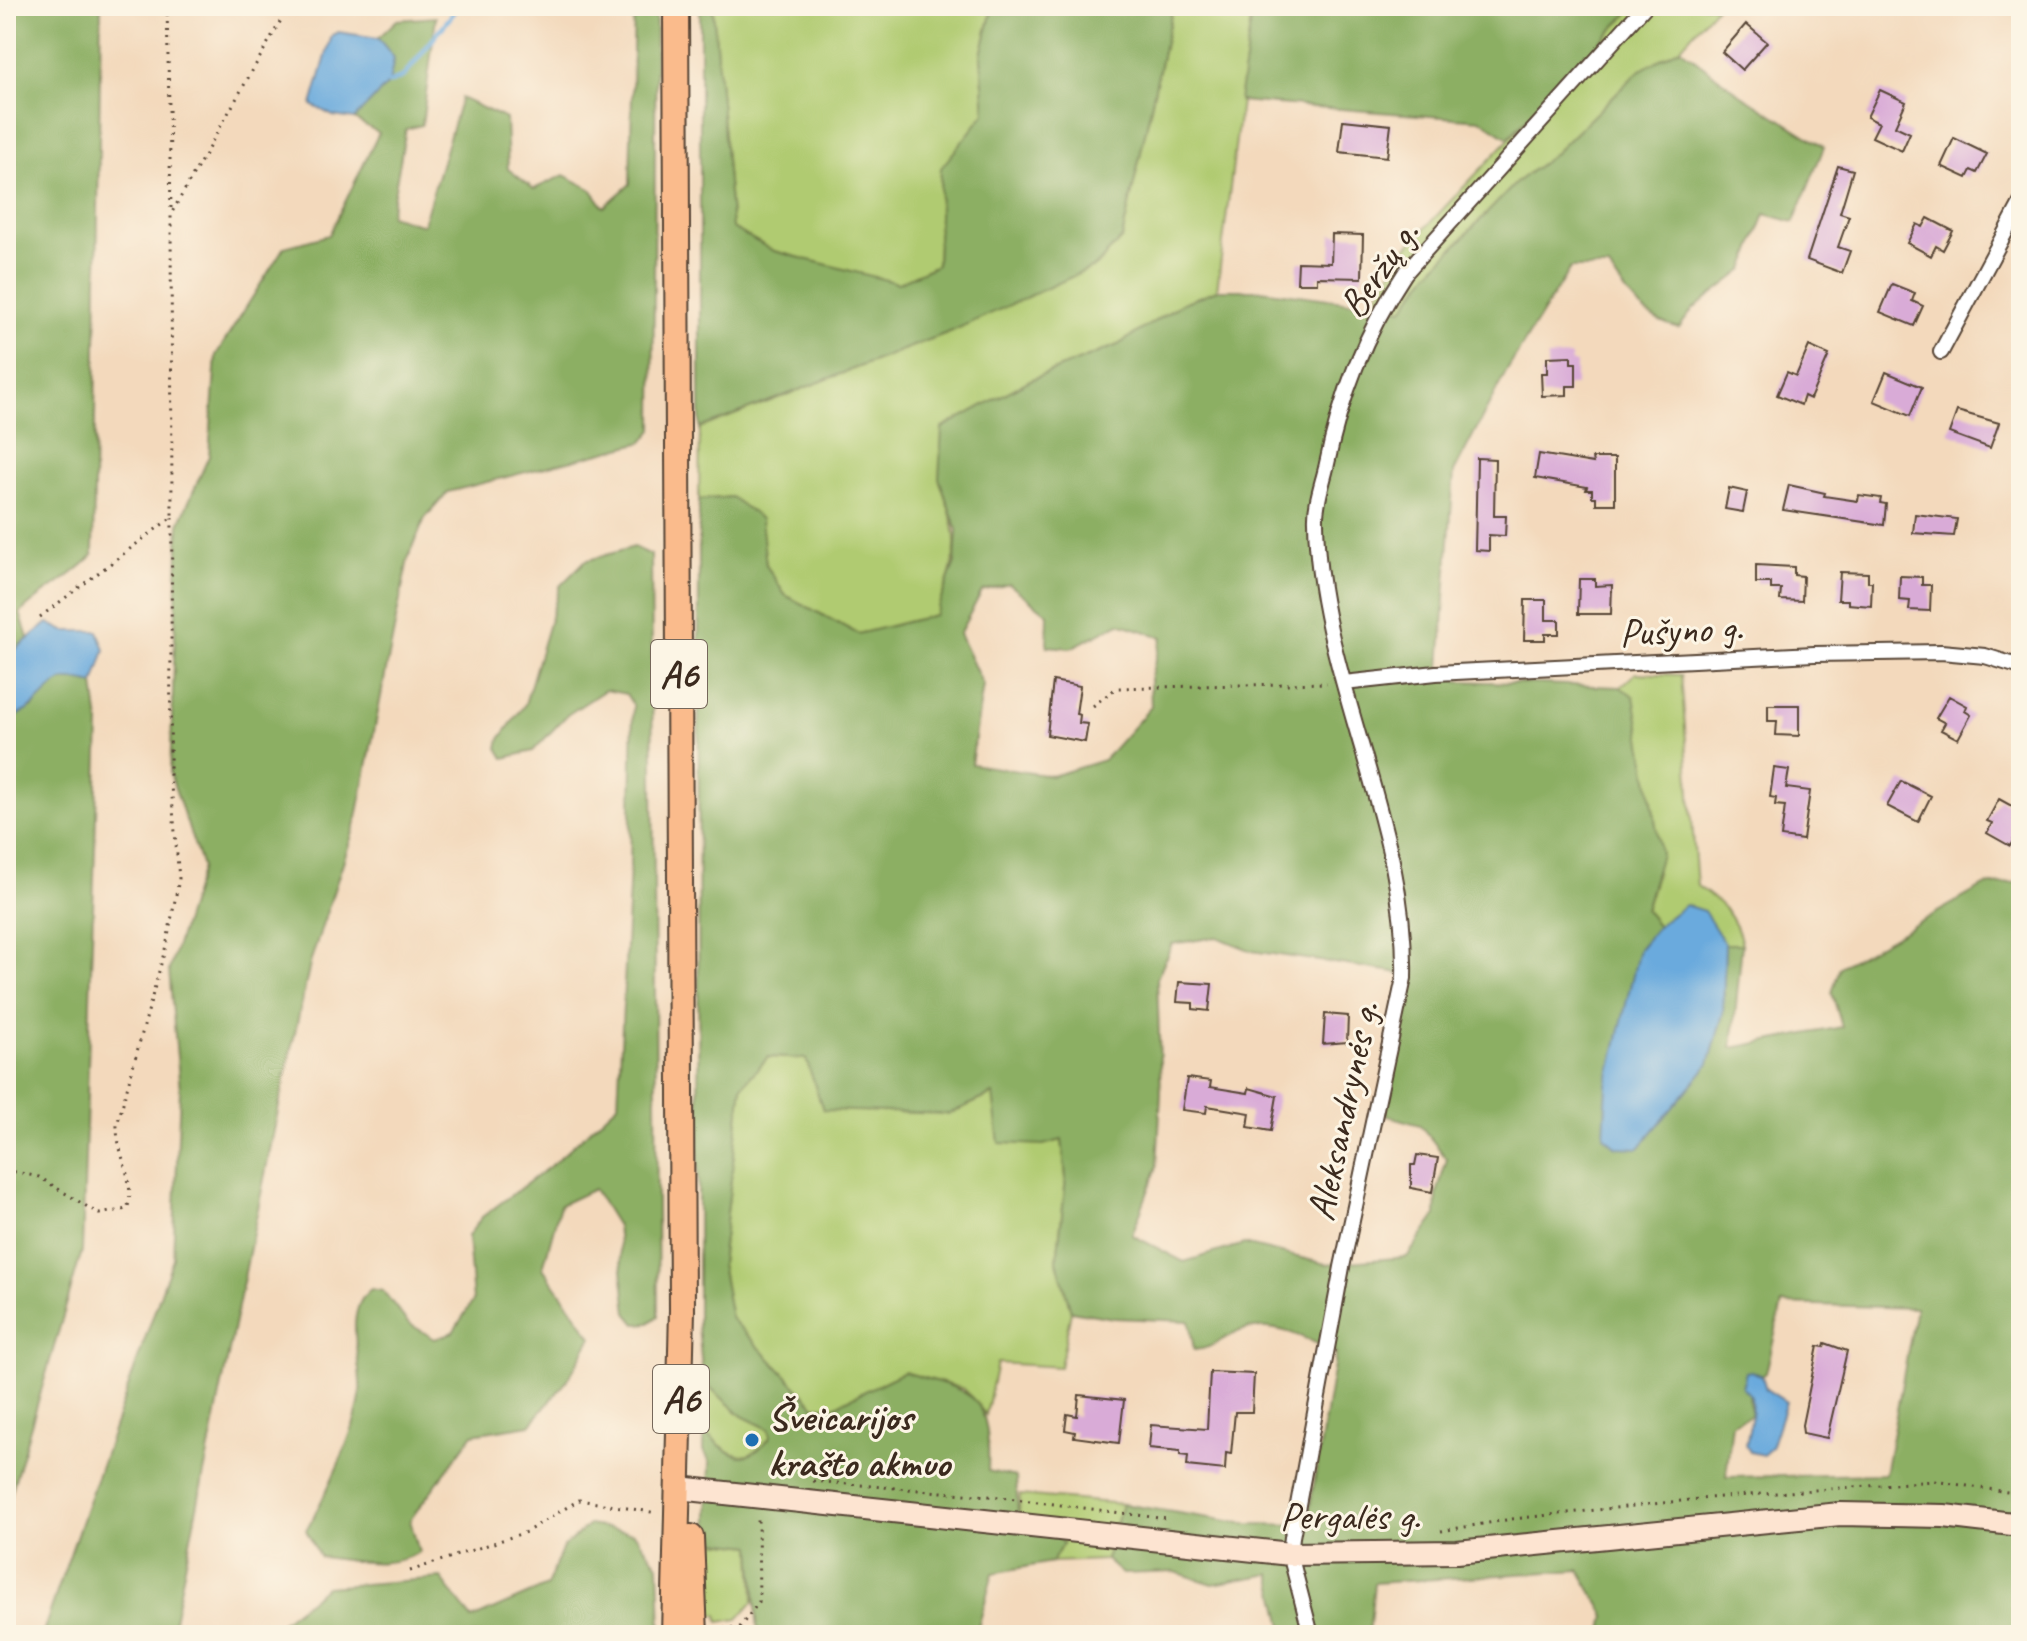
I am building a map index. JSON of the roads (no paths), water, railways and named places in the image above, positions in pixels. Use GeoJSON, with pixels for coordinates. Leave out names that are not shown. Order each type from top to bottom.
{"type":"FeatureCollection","features":[{"type":"Feature","properties":{"kind":"highway","name":"A6"},"geometry":{"type":"LineString","coordinates":[[674,1635],[682,1295],[676,6]]}},
{"type":"Feature","properties":{"kind":"highway","name":"A6"},"geometry":{"type":"LineString","coordinates":[[679,1488],[691,1538],[695,1635]]}},
{"type":"Feature","properties":{"kind":"main road","name":"Pergalės g."},"geometry":{"type":"LineString","coordinates":[[679,1488],[1290,1554],[1457,1552],[1840,1514],[1944,1516],[2021,1525]]}},
{"type":"Feature","properties":{"kind":"street","name":"Beržų g."},"geometry":{"type":"LineString","coordinates":[[1344,683],[1320,570],[1315,518],[1339,405],[1379,312],[1405,273],[1645,6]]}},
{"type":"Feature","properties":{"kind":"street"},"geometry":{"type":"LineString","coordinates":[[1941,352],[2021,203]]}},
{"type":"Feature","properties":{"kind":"street","name":"Pušyno g."},"geometry":{"type":"LineString","coordinates":[[1344,683],[1436,673],[1814,654],[1941,652],[1985,656],[2021,667]]}},
{"type":"Feature","properties":{"kind":"street","name":"Aleksandrynės g."},"geometry":{"type":"LineString","coordinates":[[1290,1554],[1342,1267],[1404,978],[1403,909],[1387,836],[1344,683]]}},
{"type":"Feature","properties":{"kind":"street"},"geometry":{"type":"LineString","coordinates":[[1290,1554],[1311,1635]]}},
{"type":"Feature","properties":{"kind":"water"},"geometry":{"type":"Polygon","coordinates":[[[338,32],[378,38],[394,58],[389,83],[354,119],[333,116],[312,105],[332,35],[338,32]]]}},
{"type":"Feature","properties":{"kind":"water"},"geometry":{"type":"Polygon","coordinates":[[[48,623],[64,631],[98,631],[105,650],[94,684],[72,680],[59,682],[31,707],[6,721],[6,657],[48,623]]]}},
{"type":"Feature","properties":{"kind":"water"},"geometry":{"type":"Polygon","coordinates":[[[1685,905],[1704,911],[1725,944],[1723,1014],[1709,1064],[1639,1148],[1616,1147],[1604,1136],[1607,1084],[1639,949],[1658,926],[1685,905]]]}},
{"type":"Feature","properties":{"kind":"water"},"geometry":{"type":"Polygon","coordinates":[[[1752,1371],[1762,1376],[1766,1389],[1786,1402],[1771,1448],[1763,1455],[1750,1452],[1746,1445],[1752,1415],[1751,1396],[1742,1387],[1746,1372],[1752,1371]]]}},
{"type":"Feature","properties":{"kind":"waterway"},"geometry":{"type":"LineString","coordinates":[[389,83],[404,76],[459,6]]}},
{"type":"Feature","properties":{"kind":"place","name":"Šveicarijos krašto akmuo"},"geometry":{"type":"Point","coordinates":[752,1440]}}]}
